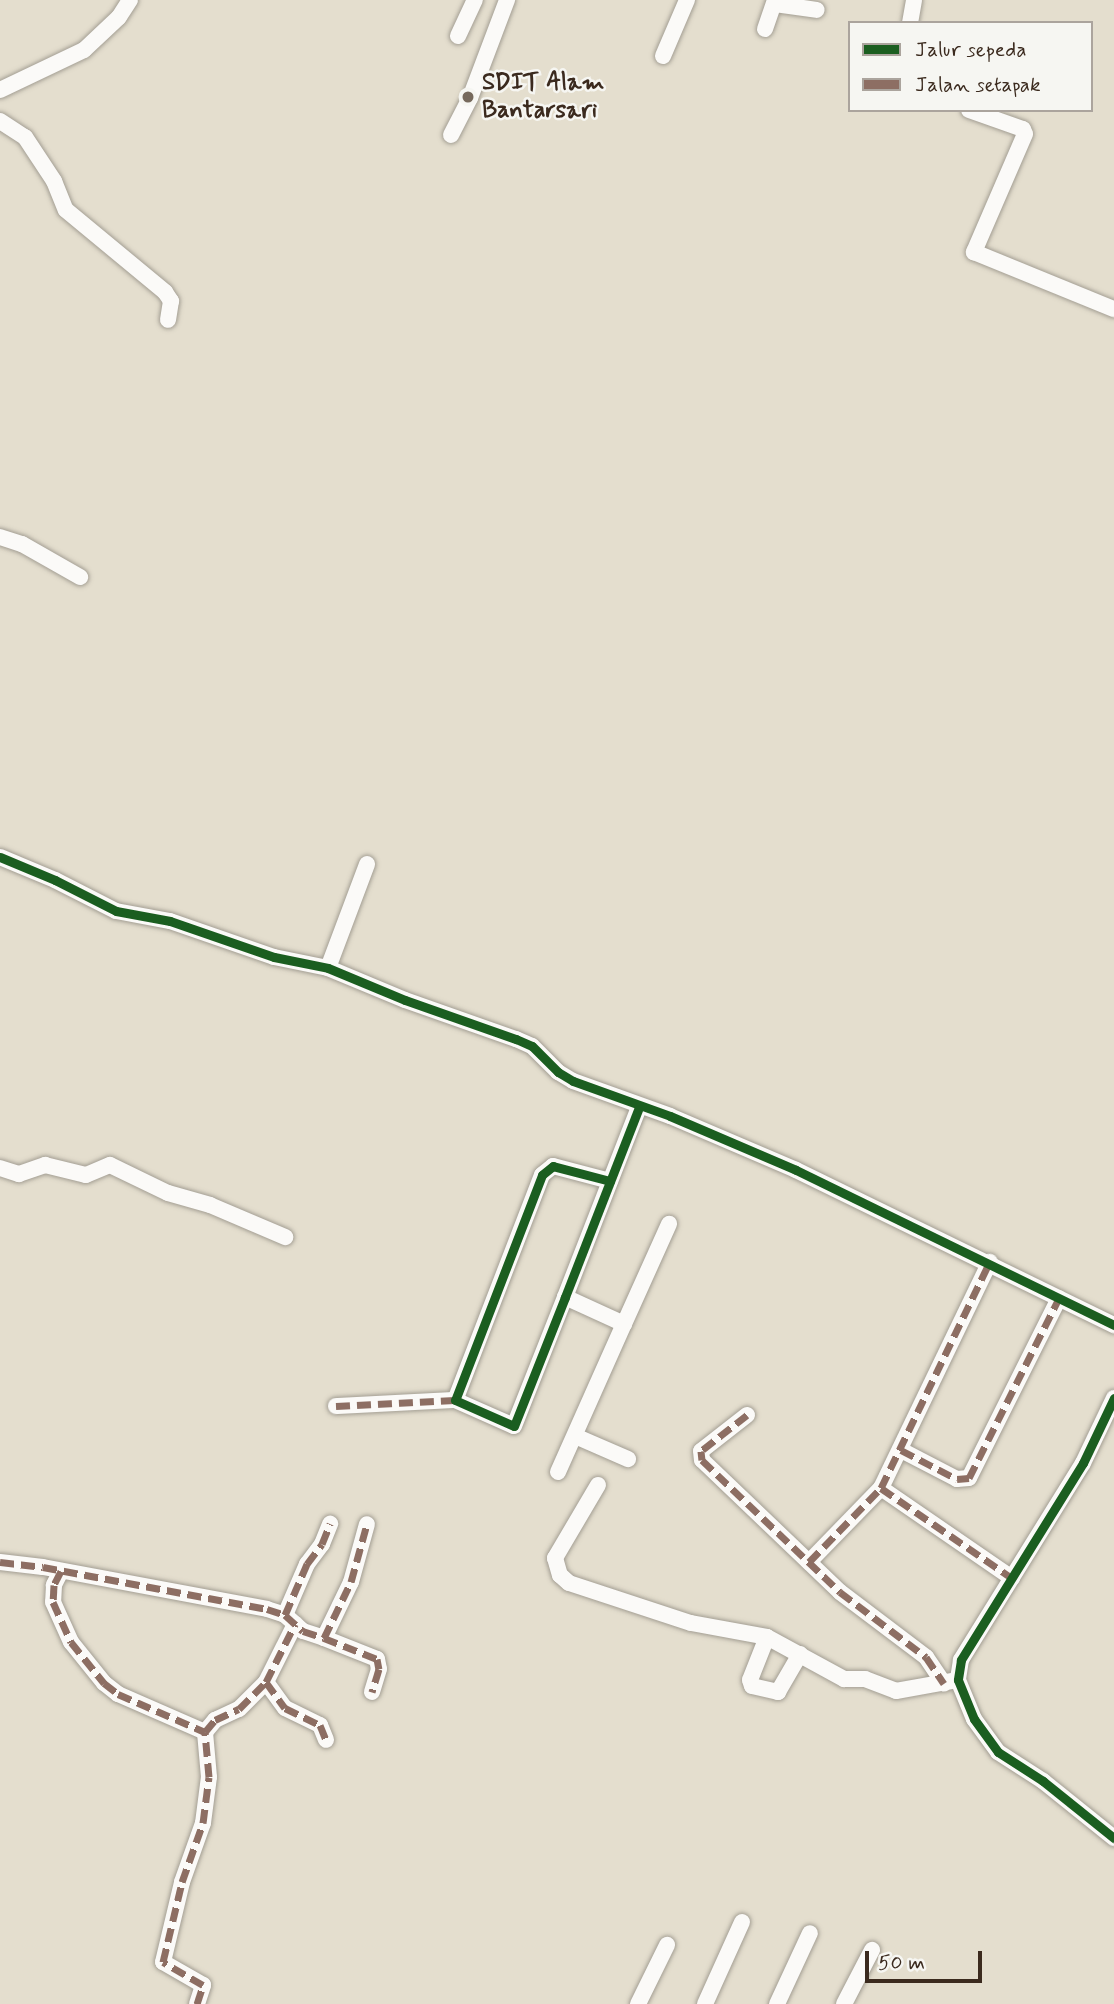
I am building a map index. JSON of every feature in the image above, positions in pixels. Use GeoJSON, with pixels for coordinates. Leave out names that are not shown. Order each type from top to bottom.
{"type":"FeatureCollection","features":[{"type":"Feature","properties":{"kind":"street"},"geometry":{"type":"LineString","coordinates":[[0,90],[84,50],[119,17],[130,0]]}},
{"type":"Feature","properties":{"kind":"street"},"geometry":{"type":"LineString","coordinates":[[458,36],[475,0]]}},
{"type":"Feature","properties":{"kind":"street"},"geometry":{"type":"LineString","coordinates":[[451,135],[470,98],[507,0]]}},
{"type":"Feature","properties":{"kind":"street"},"geometry":{"type":"LineString","coordinates":[[663,56],[687,0]]}},
{"type":"Feature","properties":{"kind":"street"},"geometry":{"type":"LineString","coordinates":[[909,21],[914,0]]}},
{"type":"Feature","properties":{"kind":"street"},"geometry":{"type":"LineString","coordinates":[[765,30],[775,2],[817,10]]}},
{"type":"Feature","properties":{"kind":"street"},"geometry":{"type":"LineString","coordinates":[[975,112],[1023,129],[1025,134],[974,252],[1114,309]]}},
{"type":"Feature","properties":{"kind":"street"},"geometry":{"type":"LineString","coordinates":[[0,121],[25,137],[54,181],[66,209],[172,300],[168,320]]}},
{"type":"Feature","properties":{"kind":"street"},"geometry":{"type":"LineString","coordinates":[[0,537],[22,544],[80,577]]}},
{"type":"Feature","properties":{"kind":"street"},"geometry":{"type":"LineString","coordinates":[[0,857],[55,880],[116,911],[170,921],[257,953],[328,968],[405,1000],[526,1043],[565,1077],[700,1128],[796,1170],[990,1262],[1114,1325]]}},
{"type":"Feature","properties":{"kind":"street"},"geometry":{"type":"LineString","coordinates":[[328,968],[367,864]]}},
{"type":"Feature","properties":{"kind":"street"},"geometry":{"type":"LineString","coordinates":[[336,1406],[455,1400],[514,1426],[639,1107]]}},
{"type":"Feature","properties":{"kind":"street"},"geometry":{"type":"LineString","coordinates":[[0,1168],[19,1174],[46,1165],[86,1175],[110,1165],[168,1193],[210,1205],[285,1237]]}},
{"type":"Feature","properties":{"kind":"street"},"geometry":{"type":"LineString","coordinates":[[455,1400],[542,1175],[553,1166],[610,1181]]}},
{"type":"Feature","properties":{"kind":"street"},"geometry":{"type":"LineString","coordinates":[[558,1472],[669,1224]]}},
{"type":"Feature","properties":{"kind":"street"},"geometry":{"type":"LineString","coordinates":[[810,1562],[881,1488],[990,1262]]}},
{"type":"Feature","properties":{"kind":"street"},"geometry":{"type":"LineString","coordinates":[[565,1297],[624,1324]]}},
{"type":"Feature","properties":{"kind":"street"},"geometry":{"type":"LineString","coordinates":[[901,1450],[957,1479],[969,1478],[1059,1298]]}},
{"type":"Feature","properties":{"kind":"street"},"geometry":{"type":"LineString","coordinates":[[951,1682],[961,1660],[1083,1463],[1114,1398]]}},
{"type":"Feature","properties":{"kind":"street"},"geometry":{"type":"LineString","coordinates":[[747,1415],[701,1451],[702,1460],[866,1613],[926,1657],[951,1682],[998,1752],[1043,1781],[1114,1838]]}},
{"type":"Feature","properties":{"kind":"street"},"geometry":{"type":"LineString","coordinates":[[575,1436],[628,1459]]}},
{"type":"Feature","properties":{"kind":"street"},"geometry":{"type":"LineString","coordinates":[[598,1485],[555,1558],[560,1576],[569,1583],[691,1623],[766,1637],[839,1677],[864,1679],[897,1691],[925,1684],[951,1682]]}},
{"type":"Feature","properties":{"kind":"street"},"geometry":{"type":"LineString","coordinates":[[881,1488],[1012,1578]]}},
{"type":"Feature","properties":{"kind":"street"},"geometry":{"type":"LineString","coordinates":[[197,2004],[204,1985],[163,1962],[182,1882],[203,1823],[209,1767],[205,1732],[215,1720],[239,1709],[266,1682],[290,1620],[307,1564],[322,1544],[330,1524]]}},
{"type":"Feature","properties":{"kind":"street"},"geometry":{"type":"LineString","coordinates":[[324,1638],[351,1581],[368,1524]]}},
{"type":"Feature","properties":{"kind":"street"},"geometry":{"type":"LineString","coordinates":[[0,1562],[191,1594],[290,1620],[303,1631],[377,1659],[379,1670],[372,1692]]}},
{"type":"Feature","properties":{"kind":"street"},"geometry":{"type":"LineString","coordinates":[[61,1571],[54,1585],[52,1602],[71,1642],[104,1684],[118,1694],[205,1732]]}},
{"type":"Feature","properties":{"kind":"street"},"geometry":{"type":"LineString","coordinates":[[766,1637],[750,1680],[752,1686],[778,1692],[800,1654]]}},
{"type":"Feature","properties":{"kind":"street"},"geometry":{"type":"LineString","coordinates":[[266,1682],[285,1708],[320,1725],[326,1740]]}},
{"type":"Feature","properties":{"kind":"street"},"geometry":{"type":"LineString","coordinates":[[705,2004],[742,1922]]}},
{"type":"Feature","properties":{"kind":"street"},"geometry":{"type":"LineString","coordinates":[[776,2004],[810,1933]]}},
{"type":"Feature","properties":{"kind":"street"},"geometry":{"type":"LineString","coordinates":[[638,2004],[667,1945]]}},
{"type":"Feature","properties":{"kind":"street"},"geometry":{"type":"LineString","coordinates":[[844,2004],[872,1951]]}},
{"type":"Feature","properties":{"kind":"marked path"},"geometry":{"type":"LineString","coordinates":[[809,1562],[881,1488],[990,1262]]}},
{"type":"Feature","properties":{"kind":"marked path"},"geometry":{"type":"LineString","coordinates":[[901,1450],[957,1479],[969,1478],[1059,1298]]}},
{"type":"Feature","properties":{"kind":"marked path"},"geometry":{"type":"LineString","coordinates":[[336,1406],[455,1400]]}},
{"type":"Feature","properties":{"kind":"marked path"},"geometry":{"type":"LineString","coordinates":[[747,1415],[701,1451],[702,1460],[840,1592],[926,1657],[944,1684]]}},
{"type":"Feature","properties":{"kind":"marked path"},"geometry":{"type":"LineString","coordinates":[[881,1488],[1012,1578]]}},
{"type":"Feature","properties":{"kind":"marked path"},"geometry":{"type":"LineString","coordinates":[[285,1615],[307,1564],[322,1544],[330,1524]]}},
{"type":"Feature","properties":{"kind":"marked path"},"geometry":{"type":"LineString","coordinates":[[0,1562],[43,1567],[267,1609],[285,1615],[303,1631],[324,1638],[351,1582],[367,1524]]}},
{"type":"Feature","properties":{"kind":"marked path"},"geometry":{"type":"LineString","coordinates":[[61,1571],[54,1585],[53,1602],[71,1642],[104,1683],[118,1694],[205,1732]]}},
{"type":"Feature","properties":{"kind":"marked path"},"geometry":{"type":"LineString","coordinates":[[197,2004],[203,1985],[163,1962],[182,1882],[203,1823],[209,1777],[205,1732],[215,1720],[239,1709],[266,1682],[295,1624]]}},
{"type":"Feature","properties":{"kind":"marked path"},"geometry":{"type":"LineString","coordinates":[[324,1638],[377,1659],[379,1669],[372,1692]]}},
{"type":"Feature","properties":{"kind":"marked path"},"geometry":{"type":"LineString","coordinates":[[266,1682],[285,1708],[320,1725],[326,1740]]}},
{"type":"Feature","properties":{"kind":"cycle path"},"geometry":{"type":"LineString","coordinates":[[0,857],[55,880],[116,911],[170,921],[274,957],[328,968],[405,1000],[516,1039],[532,1046],[558,1072],[573,1081],[670,1116],[796,1170],[1114,1325]]}},
{"type":"Feature","properties":{"kind":"cycle path"},"geometry":{"type":"LineString","coordinates":[[610,1181],[553,1166],[542,1175],[455,1400],[514,1426],[639,1107]]}},
{"type":"Feature","properties":{"kind":"cycle path"},"geometry":{"type":"LineString","coordinates":[[1114,1398],[1083,1463],[961,1660],[958,1680],[974,1719],[998,1752],[1043,1781],[1114,1838]]}},
{"type":"Feature","properties":{"kind":"place","name":"SDIT Alam Bantarsari"},"geometry":{"type":"Point","coordinates":[468,97]}}]}
